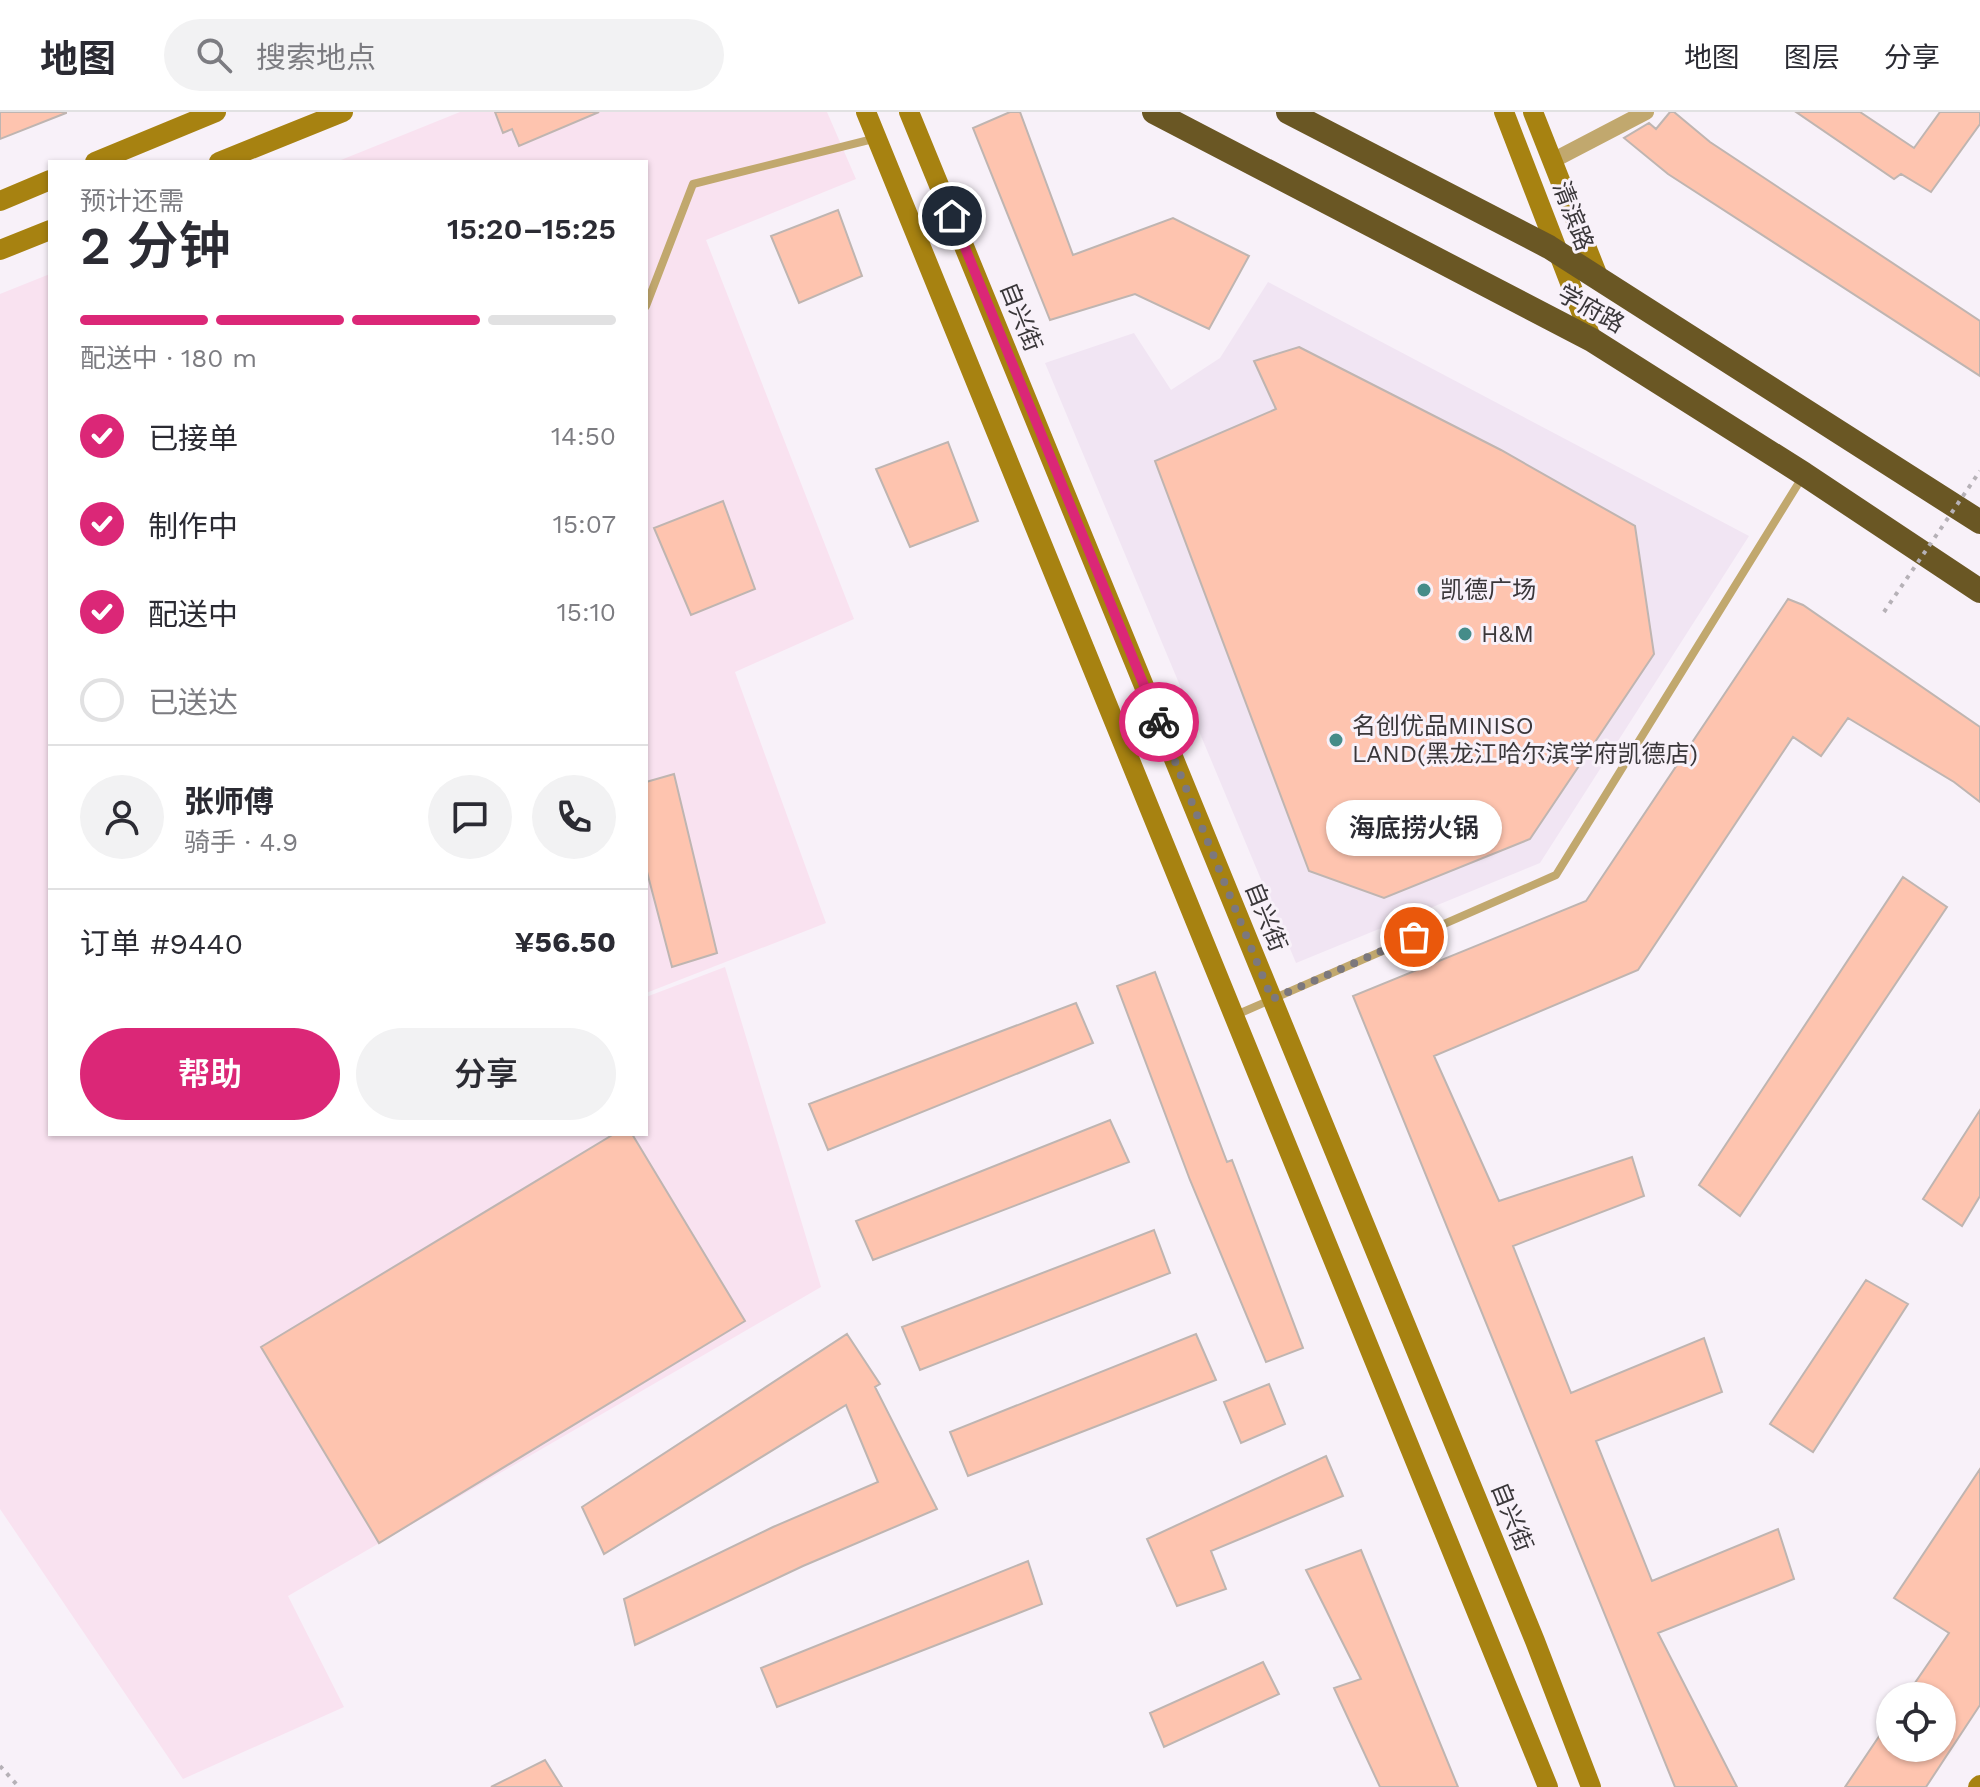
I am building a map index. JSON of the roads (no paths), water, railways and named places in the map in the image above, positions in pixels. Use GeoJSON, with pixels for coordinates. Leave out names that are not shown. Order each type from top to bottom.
{"type":"FeatureCollection","features":[{"type":"Feature","properties":{"kind":"highway","name":"学府路"},"geometry":{"type":"LineString","coordinates":[[1154,112],[1592,340],[1804,474],[1980,591]]}},
{"type":"Feature","properties":{"kind":"highway","name":"学府路"},"geometry":{"type":"LineString","coordinates":[[1288,112],[1559,254],[1980,522]]}},
{"type":"Feature","properties":{"kind":"main road"},"geometry":{"type":"LineString","coordinates":[[100,160],[216,112]]}},
{"type":"Feature","properties":{"kind":"main road"},"geometry":{"type":"LineString","coordinates":[[224,160],[343,112]]}},
{"type":"Feature","properties":{"kind":"main road"},"geometry":{"type":"LineString","coordinates":[[866,112],[1548,1787]]}},
{"type":"Feature","properties":{"kind":"main road","name":"清滨路"},"geometry":{"type":"LineString","coordinates":[[1504,112],[1592,340]]}},
{"type":"Feature","properties":{"kind":"main road","name":"清滨路"},"geometry":{"type":"LineString","coordinates":[[1533,112],[1599,279]]}},
{"type":"Feature","properties":{"kind":"main road","name":"自兴街"},"geometry":{"type":"LineString","coordinates":[[913,118],[1535,1641],[1591,1787]]}},
{"type":"Feature","properties":{"kind":"main road"},"geometry":{"type":"LineString","coordinates":[[0,201],[48,181]]}},
{"type":"Feature","properties":{"kind":"main road"},"geometry":{"type":"LineString","coordinates":[[0,250],[48,231]]}},
{"type":"Feature","properties":{"kind":"street"},"geometry":{"type":"LineString","coordinates":[[1552,161],[1646,112]]}},
{"type":"Feature","properties":{"kind":"lane"},"geometry":{"type":"LineString","coordinates":[[648,301],[693,184],[877,138]]}},
{"type":"Feature","properties":{"kind":"lane"},"geometry":{"type":"LineString","coordinates":[[1235,1015],[1556,875],[1804,474]]}},
{"type":"Feature","properties":{"kind":"place","name":"凯德广场"},"geometry":{"type":"Point","coordinates":[1424,590]}},
{"type":"Feature","properties":{"kind":"place","name":"H&M"},"geometry":{"type":"Point","coordinates":[1465,634]}},
{"type":"Feature","properties":{"kind":"place","name":"名创优品MINISO LAND(黑龙江哈尔滨学府凯德店)"},"geometry":{"type":"Point","coordinates":[1336,740]}},
{"type":"Feature","properties":{"kind":"place","name":"海底捞火锅"},"geometry":{"type":"Point","coordinates":[1414,937]}}]}
